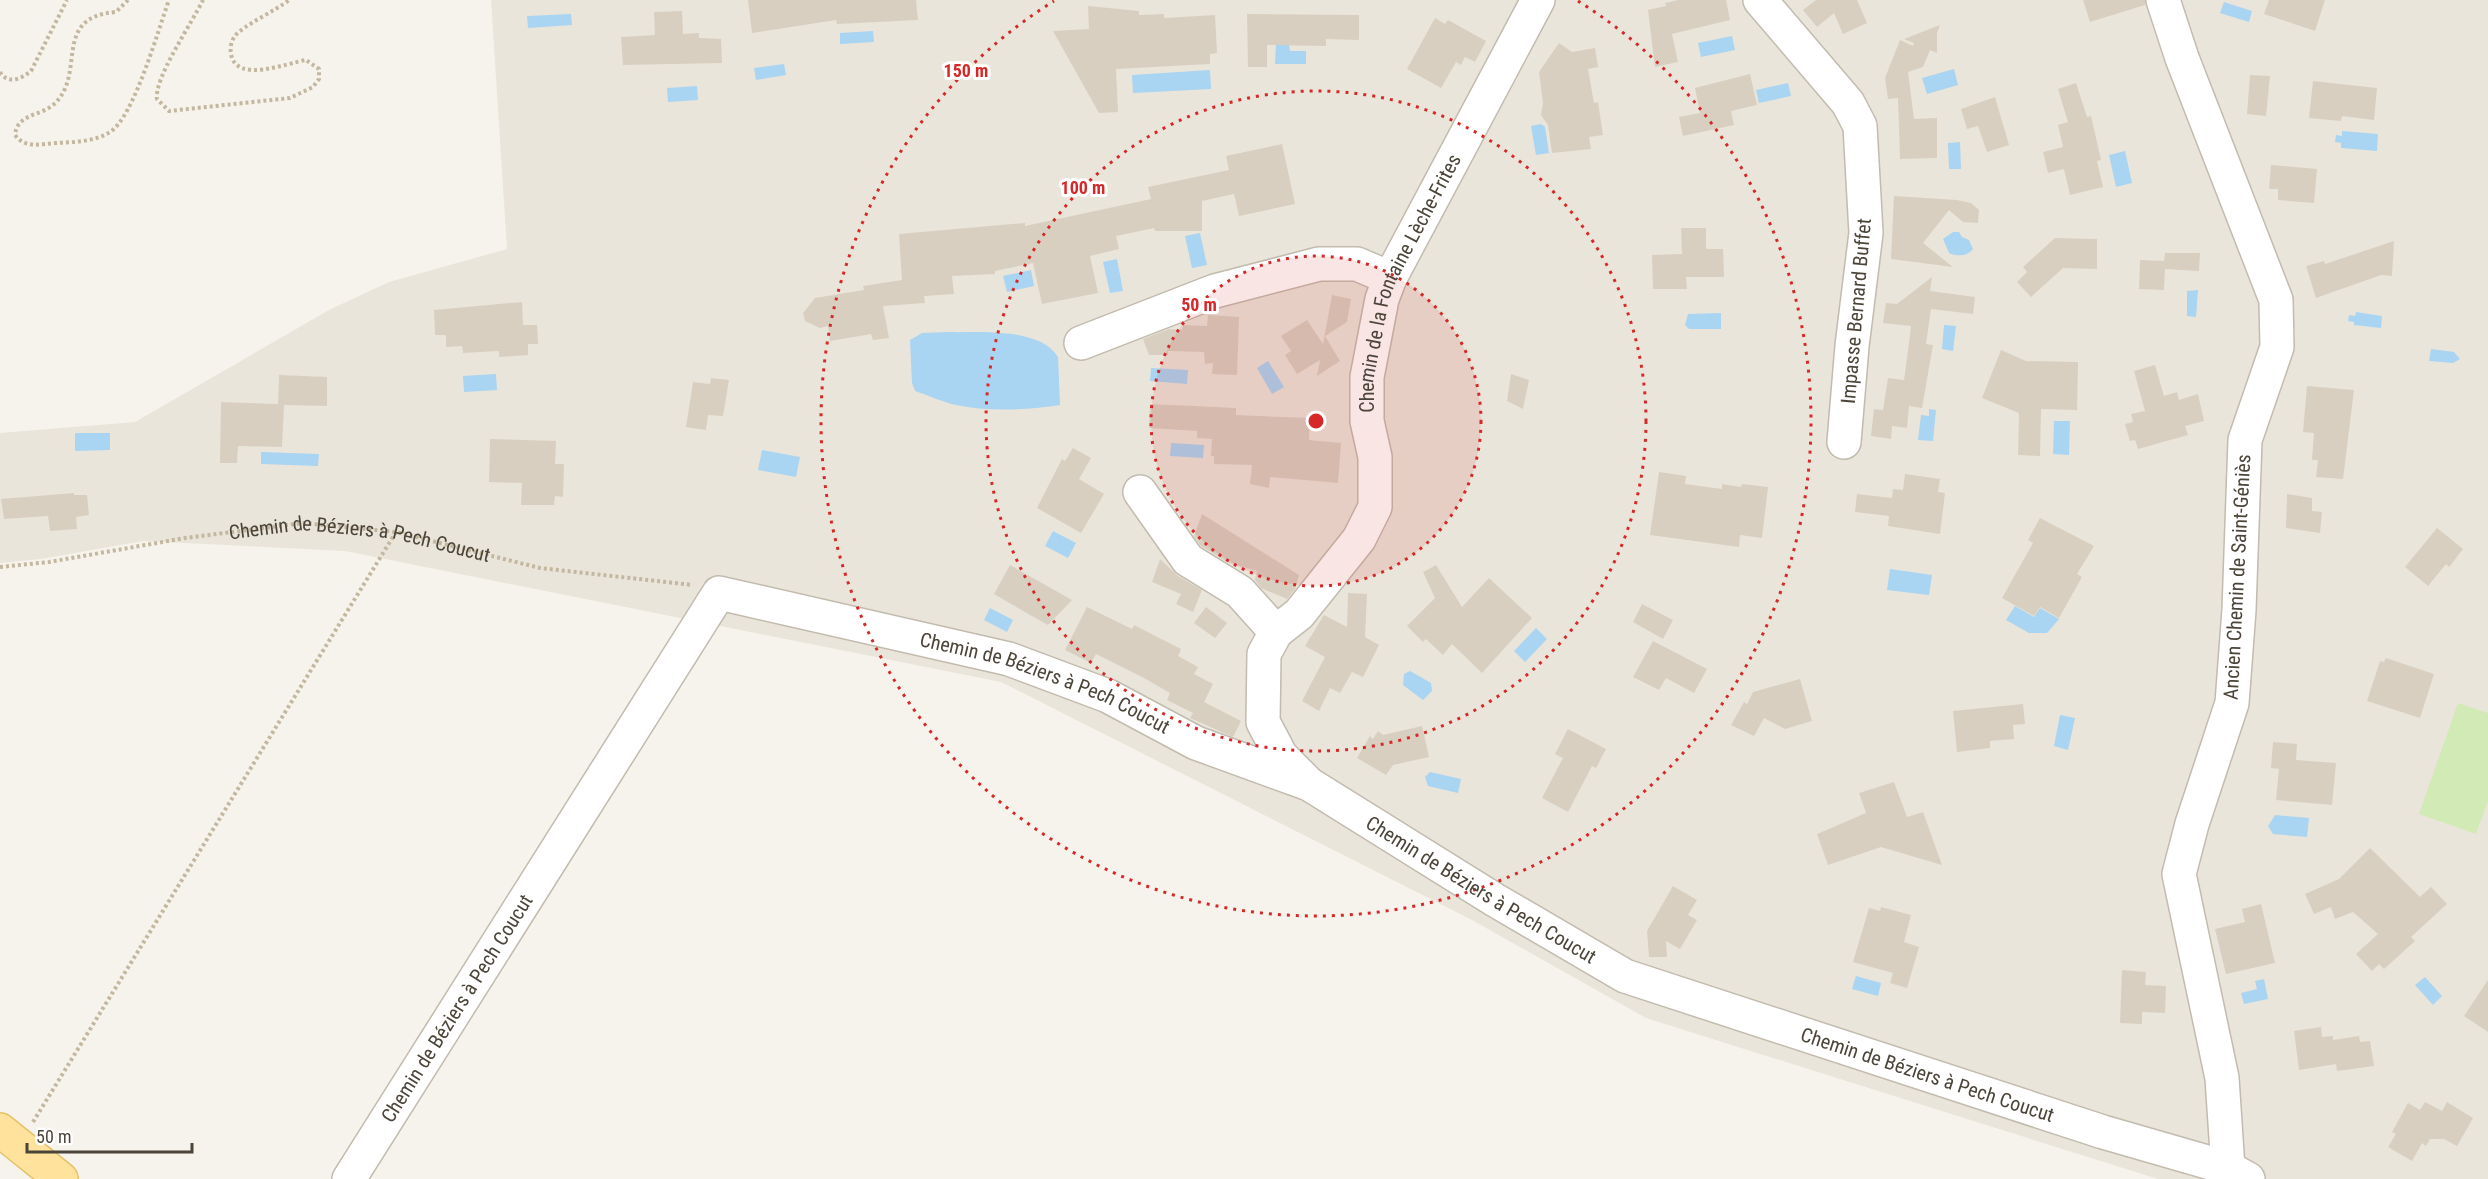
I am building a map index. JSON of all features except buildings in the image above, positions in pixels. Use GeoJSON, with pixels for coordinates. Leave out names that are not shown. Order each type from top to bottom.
{"type":"FeatureCollection","features":[{"type":"Feature","properties":{"kind":"main road"},"geometry":{"type":"LineString","coordinates":[[9,1137],[61,1179]]}},
{"type":"Feature","properties":{"kind":"street","name":"Chemin de la Fontaine Lèche-Frites"},"geometry":{"type":"LineString","coordinates":[[1309,784],[1281,756],[1263,722],[1264,654],[1276,632],[1299,614],[1359,539],[1375,507],[1375,457],[1367,420],[1367,377],[1382,299],[1390,278],[1538,0]]}},
{"type":"Feature","properties":{"kind":"street","name":"Impasse Bernard Buffet"},"geometry":{"type":"LineString","coordinates":[[1760,0],[1848,103],[1860,126],[1866,233],[1852,346],[1844,442]]}},
{"type":"Feature","properties":{"kind":"street","name":"Ancien Chemin de Saint-Géniès"},"geometry":{"type":"LineString","coordinates":[[2163,0],[2182,58],[2276,300],[2277,346],[2245,440],[2239,610],[2232,703],[2192,824],[2179,874],[2222,1078],[2238,1173]]}},
{"type":"Feature","properties":{"kind":"street"},"geometry":{"type":"LineString","coordinates":[[1081,343],[1215,291],[1319,264],[1357,264],[1390,278]]}},
{"type":"Feature","properties":{"kind":"street"},"geometry":{"type":"LineString","coordinates":[[1140,492],[1188,560],[1240,592],[1276,632]]}},
{"type":"Feature","properties":{"kind":"street","name":"Chemin de Béziers à Pech Coucut"},"geometry":{"type":"LineString","coordinates":[[349,1179],[720,592],[1009,659],[1108,696],[1196,743],[1309,784],[1495,900],[1625,976],[2103,1132],[2238,1173]]}},
{"type":"Feature","properties":{"kind":"path"},"geometry":{"type":"LineString","coordinates":[[0,72],[2,76],[12,80],[22,78],[31,71],[67,0]]}},
{"type":"Feature","properties":{"kind":"path"},"geometry":{"type":"LineString","coordinates":[[128,0],[116,12],[100,13],[87,18],[73,43],[66,83],[59,96],[52,105],[22,120],[16,127],[15,135],[21,143],[30,145],[81,141],[108,134],[124,118],[170,0]]}},
{"type":"Feature","properties":{"kind":"path"},"geometry":{"type":"LineString","coordinates":[[202,0],[192,24],[158,81],[157,99],[170,111],[290,98],[313,87],[319,79],[319,69],[306,60],[252,70],[239,67],[232,58],[230,48],[235,35],[289,0]]}},
{"type":"Feature","properties":{"kind":"path","name":"Chemin de Béziers à Pech Coucut"},"geometry":{"type":"LineString","coordinates":[[0,567],[49,562],[185,538],[303,523],[396,532],[540,568],[682,582],[720,592]]}},
{"type":"Feature","properties":{"kind":"path"},"geometry":{"type":"LineString","coordinates":[[9,1137],[396,532]]}},
{"type":"Feature","properties":{"kind":"shaded area"},"geometry":{"type":"Polygon","coordinates":[[[491,0],[2488,0],[2488,1179],[2158,1179],[1646,1018],[1472,920],[1001,682],[345,551],[143,541],[41,559],[0,563],[0,433],[135,422],[329,310],[389,282],[507,249],[491,0]]]}},
{"type":"Feature","properties":{"kind":"green space"},"geometry":{"type":"Polygon","coordinates":[[[2458,703],[2488,713],[2488,800],[2476,834],[2419,814],[2458,703]]]}},
{"type":"Feature","properties":{"kind":"water"},"geometry":{"type":"Polygon","coordinates":[[[2224,2],[2252,11],[2249,22],[2220,13],[2224,2]]]}},
{"type":"Feature","properties":{"kind":"water"},"geometry":{"type":"Polygon","coordinates":[[[571,14],[572,25],[528,28],[527,16],[571,14]]]}},
{"type":"Feature","properties":{"kind":"water"},"geometry":{"type":"Polygon","coordinates":[[[873,31],[874,42],[840,44],[840,33],[873,31]]]}},
{"type":"Feature","properties":{"kind":"water"},"geometry":{"type":"Polygon","coordinates":[[[1732,36],[1735,50],[1701,57],[1698,43],[1732,36]]]}},
{"type":"Feature","properties":{"kind":"water"},"geometry":{"type":"Polygon","coordinates":[[[1276,43],[1289,44],[1290,51],[1306,51],[1306,64],[1275,64],[1276,43]]]}},
{"type":"Feature","properties":{"kind":"water"},"geometry":{"type":"Polygon","coordinates":[[[784,64],[786,75],[756,80],[754,68],[784,64]]]}},
{"type":"Feature","properties":{"kind":"water"},"geometry":{"type":"Polygon","coordinates":[[[1954,69],[1958,85],[1927,94],[1922,78],[1954,69]]]}},
{"type":"Feature","properties":{"kind":"water"},"geometry":{"type":"Polygon","coordinates":[[[1210,70],[1211,89],[1133,93],[1132,75],[1210,70]]]}},
{"type":"Feature","properties":{"kind":"water"},"geometry":{"type":"Polygon","coordinates":[[[1788,83],[1791,96],[1759,103],[1756,90],[1788,83]]]}},
{"type":"Feature","properties":{"kind":"water"},"geometry":{"type":"Polygon","coordinates":[[[697,86],[698,100],[668,102],[667,88],[697,86]]]}},
{"type":"Feature","properties":{"kind":"water"},"geometry":{"type":"Polygon","coordinates":[[[1541,124],[1545,127],[1549,153],[1536,155],[1531,126],[1541,124]]]}},
{"type":"Feature","properties":{"kind":"water"},"geometry":{"type":"Polygon","coordinates":[[[2342,131],[2378,134],[2377,151],[2341,148],[2341,143],[2335,142],[2336,135],[2342,136],[2342,131]]]}},
{"type":"Feature","properties":{"kind":"water"},"geometry":{"type":"Polygon","coordinates":[[[1960,142],[1961,169],[1949,169],[1948,143],[1960,142]]]}},
{"type":"Feature","properties":{"kind":"water"},"geometry":{"type":"Polygon","coordinates":[[[2125,151],[2132,183],[2116,187],[2109,155],[2125,151]]]}},
{"type":"Feature","properties":{"kind":"water"},"geometry":{"type":"Polygon","coordinates":[[[1953,232],[1959,232],[1962,237],[1969,240],[1973,249],[1962,255],[1949,253],[1943,239],[1953,232]]]}},
{"type":"Feature","properties":{"kind":"water"},"geometry":{"type":"Polygon","coordinates":[[[1200,233],[1207,265],[1192,268],[1185,236],[1200,233]]]}},
{"type":"Feature","properties":{"kind":"water"},"geometry":{"type":"Polygon","coordinates":[[[1117,259],[1123,291],[1110,293],[1103,262],[1117,259]]]}},
{"type":"Feature","properties":{"kind":"water"},"geometry":{"type":"Polygon","coordinates":[[[1031,270],[1034,286],[1007,292],[1003,276],[1031,270]]]}},
{"type":"Feature","properties":{"kind":"water"},"geometry":{"type":"Polygon","coordinates":[[[2198,290],[2196,317],[2187,316],[2187,291],[2198,290]]]}},
{"type":"Feature","properties":{"kind":"water"},"geometry":{"type":"Polygon","coordinates":[[[2356,312],[2382,316],[2381,328],[2354,325],[2354,322],[2348,321],[2349,315],[2355,316],[2356,312]]]}},
{"type":"Feature","properties":{"kind":"water"},"geometry":{"type":"Polygon","coordinates":[[[1721,313],[1721,329],[1689,329],[1685,325],[1688,314],[1721,313]]]}},
{"type":"Feature","properties":{"kind":"water"},"geometry":{"type":"Polygon","coordinates":[[[1944,325],[1956,326],[1953,351],[1942,349],[1944,325]]]}},
{"type":"Feature","properties":{"kind":"water"},"geometry":{"type":"Polygon","coordinates":[[[991,332],[1023,336],[1049,347],[1058,357],[1060,405],[1021,409],[981,409],[951,404],[915,391],[912,383],[910,340],[922,333],[991,332]]]}},
{"type":"Feature","properties":{"kind":"water"},"geometry":{"type":"Polygon","coordinates":[[[2431,349],[2454,352],[2460,359],[2453,363],[2429,361],[2431,349]]]}},
{"type":"Feature","properties":{"kind":"water"},"geometry":{"type":"Polygon","coordinates":[[[1268,361],[1284,387],[1272,394],[1257,368],[1268,361]]]}},
{"type":"Feature","properties":{"kind":"water"},"geometry":{"type":"Polygon","coordinates":[[[1151,368],[1188,370],[1187,384],[1150,381],[1151,368]]]}},
{"type":"Feature","properties":{"kind":"water"},"geometry":{"type":"Polygon","coordinates":[[[496,374],[497,390],[464,392],[463,376],[496,374]]]}},
{"type":"Feature","properties":{"kind":"water"},"geometry":{"type":"Polygon","coordinates":[[[1929,409],[1936,410],[1933,441],[1918,440],[1921,415],[1929,416],[1929,409]]]}},
{"type":"Feature","properties":{"kind":"water"},"geometry":{"type":"Polygon","coordinates":[[[2054,421],[2070,421],[2069,455],[2053,454],[2054,421]]]}},
{"type":"Feature","properties":{"kind":"water"},"geometry":{"type":"Polygon","coordinates":[[[75,433],[110,433],[110,450],[75,451],[75,433]]]}},
{"type":"Feature","properties":{"kind":"water"},"geometry":{"type":"Polygon","coordinates":[[[1171,443],[1204,445],[1203,458],[1170,456],[1171,443]]]}},
{"type":"Feature","properties":{"kind":"water"},"geometry":{"type":"Polygon","coordinates":[[[762,450],[800,457],[796,477],[758,470],[762,450]]]}},
{"type":"Feature","properties":{"kind":"water"},"geometry":{"type":"Polygon","coordinates":[[[261,452],[319,454],[318,466],[261,464],[261,452]]]}},
{"type":"Feature","properties":{"kind":"water"},"geometry":{"type":"Polygon","coordinates":[[[1053,531],[1076,543],[1068,558],[1045,546],[1053,531]]]}},
{"type":"Feature","properties":{"kind":"water"},"geometry":{"type":"Polygon","coordinates":[[[1890,569],[1932,575],[1929,595],[1887,590],[1890,569]]]}},
{"type":"Feature","properties":{"kind":"water"},"geometry":{"type":"Polygon","coordinates":[[[2015,606],[2034,617],[2040,608],[2059,619],[2047,633],[2029,633],[2006,620],[2015,606]]]}},
{"type":"Feature","properties":{"kind":"water"},"geometry":{"type":"Polygon","coordinates":[[[990,608],[1013,620],[1007,632],[984,620],[990,608]]]}},
{"type":"Feature","properties":{"kind":"water"},"geometry":{"type":"Polygon","coordinates":[[[1536,628],[1547,639],[1525,662],[1514,651],[1536,628]]]}},
{"type":"Feature","properties":{"kind":"water"},"geometry":{"type":"Polygon","coordinates":[[[1410,671],[1431,683],[1432,691],[1423,700],[1403,685],[1404,674],[1410,671]]]}},
{"type":"Feature","properties":{"kind":"water"},"geometry":{"type":"Polygon","coordinates":[[[2060,715],[2075,718],[2068,750],[2054,746],[2060,715]]]}},
{"type":"Feature","properties":{"kind":"water"},"geometry":{"type":"Polygon","coordinates":[[[1430,772],[1461,779],[1458,793],[1428,786],[1425,777],[1430,772]]]}},
{"type":"Feature","properties":{"kind":"water"},"geometry":{"type":"Polygon","coordinates":[[[2275,815],[2309,818],[2307,837],[2273,834],[2268,826],[2275,815]]]}},
{"type":"Feature","properties":{"kind":"water"},"geometry":{"type":"Polygon","coordinates":[[[1856,976],[1881,983],[1878,996],[1852,989],[1856,976]]]}},
{"type":"Feature","properties":{"kind":"water"},"geometry":{"type":"Polygon","coordinates":[[[2425,977],[2442,996],[2433,1005],[2415,985],[2425,977]]]}},
{"type":"Feature","properties":{"kind":"water"},"geometry":{"type":"Polygon","coordinates":[[[2264,979],[2268,999],[2244,1004],[2241,993],[2257,989],[2255,981],[2264,979]]]}}]}
